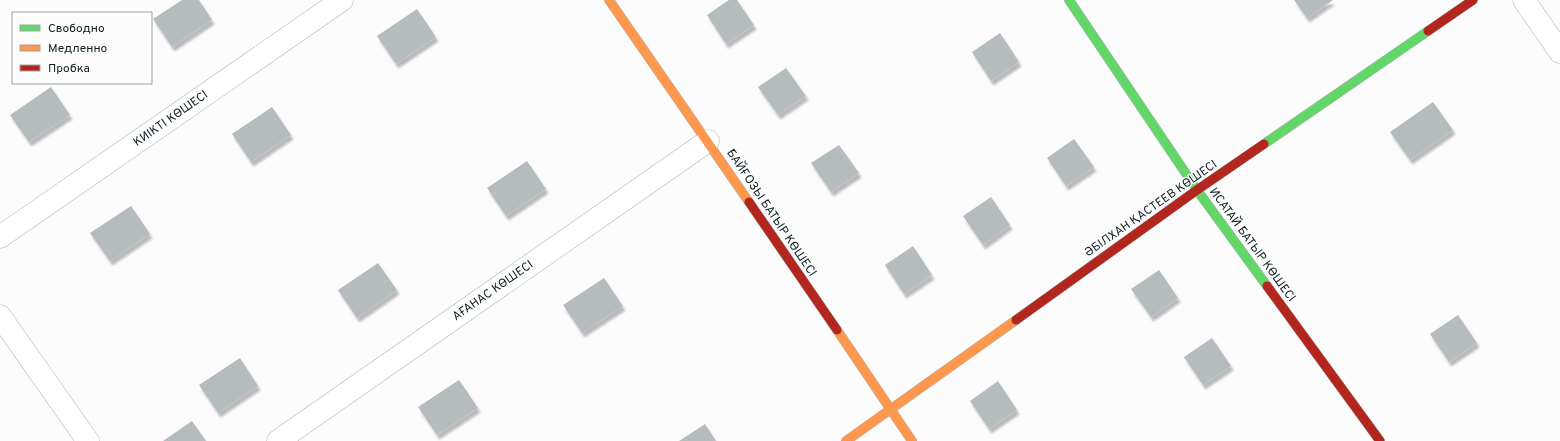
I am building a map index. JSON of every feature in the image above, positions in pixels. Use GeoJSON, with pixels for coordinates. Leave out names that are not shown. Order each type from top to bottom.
{"type":"FeatureCollection","features":[{"type":"Feature","properties":{"kind":"street","name":"КИІКТІ КӨШЕСІ"},"geometry":{"type":"LineString","coordinates":[[0,237],[342,0]]}},
{"type":"Feature","properties":{"kind":"street","name":"БАЙҒОЗЫ БАТЫР КӨШЕСІ"},"geometry":{"type":"LineString","coordinates":[[609,0],[708,141],[890,411],[912,441]]}},
{"type":"Feature","properties":{"kind":"street","name":"ИСАТАЙ БАТЫР КӨШЕСІ"},"geometry":{"type":"LineString","coordinates":[[1068,0],[1196,190],[1380,441]]}},
{"type":"Feature","properties":{"kind":"street","name":"ӘБІЛХАН ҚАСТЕЕВ КӨШЕСІ"},"geometry":{"type":"LineString","coordinates":[[846,441],[890,411],[1196,190],[1473,0]]}},
{"type":"Feature","properties":{"kind":"street"},"geometry":{"type":"LineString","coordinates":[[1524,0],[1560,52]]}},
{"type":"Feature","properties":{"kind":"street","name":"АҒАНАС КӨШЕСІ"},"geometry":{"type":"LineString","coordinates":[[278,441],[708,141]]}},
{"type":"Feature","properties":{"kind":"street"},"geometry":{"type":"LineString","coordinates":[[0,316],[88,441]]}},
{"type":"Feature","properties":{"kind":"building"},"geometry":{"type":"Polygon","coordinates":[[[182,0],[199,0],[212,20],[172,47],[153,19],[182,0]]]}},
{"type":"Feature","properties":{"kind":"building"},"geometry":{"type":"Polygon","coordinates":[[[729,0],[737,0],[754,25],[726,44],[707,15],[729,0]]]}},
{"type":"Feature","properties":{"kind":"building"},"geometry":{"type":"Polygon","coordinates":[[[1294,0],[1333,0],[1307,18],[1294,0]]]}},
{"type":"Feature","properties":{"kind":"building"},"geometry":{"type":"Polygon","coordinates":[[[417,9],[436,37],[396,64],[377,36],[417,9]]]}},
{"type":"Feature","properties":{"kind":"building"},"geometry":{"type":"Polygon","coordinates":[[[1000,33],[1019,62],[991,81],[972,52],[1000,33]]]}},
{"type":"Feature","properties":{"kind":"building"},"geometry":{"type":"Polygon","coordinates":[[[786,68],[806,96],[778,115],[758,87],[786,68]]]}},
{"type":"Feature","properties":{"kind":"building"},"geometry":{"type":"Polygon","coordinates":[[[51,87],[70,115],[29,142],[10,115],[51,87]]]}},
{"type":"Feature","properties":{"kind":"building"},"geometry":{"type":"Polygon","coordinates":[[[1433,102],[1453,130],[1410,160],[1390,132],[1433,102]]]}},
{"type":"Feature","properties":{"kind":"building"},"geometry":{"type":"Polygon","coordinates":[[[272,107],[291,135],[251,162],[232,134],[272,107]]]}},
{"type":"Feature","properties":{"kind":"building"},"geometry":{"type":"Polygon","coordinates":[[[1074,139],[1094,167],[1066,186],[1047,158],[1074,139]]]}},
{"type":"Feature","properties":{"kind":"building"},"geometry":{"type":"Polygon","coordinates":[[[839,145],[859,173],[831,192],[811,163],[839,145]]]}},
{"type":"Feature","properties":{"kind":"building"},"geometry":{"type":"Polygon","coordinates":[[[527,161],[546,189],[506,216],[487,188],[527,161]]]}},
{"type":"Feature","properties":{"kind":"building"},"geometry":{"type":"Polygon","coordinates":[[[991,197],[1010,225],[983,245],[963,216],[991,197]]]}},
{"type":"Feature","properties":{"kind":"building"},"geometry":{"type":"Polygon","coordinates":[[[131,206],[150,234],[110,261],[90,233],[131,206]]]}},
{"type":"Feature","properties":{"kind":"building"},"geometry":{"type":"Polygon","coordinates":[[[913,246],[932,275],[904,294],[885,265],[913,246]]]}},
{"type":"Feature","properties":{"kind":"building"},"geometry":{"type":"Polygon","coordinates":[[[378,263],[397,290],[357,318],[338,290],[378,263]]]}},
{"type":"Feature","properties":{"kind":"building"},"geometry":{"type":"Polygon","coordinates":[[[1159,270],[1178,298],[1151,317],[1131,289],[1159,270]]]}},
{"type":"Feature","properties":{"kind":"building"},"geometry":{"type":"Polygon","coordinates":[[[604,278],[623,306],[582,333],[563,305],[604,278]]]}},
{"type":"Feature","properties":{"kind":"building"},"geometry":{"type":"Polygon","coordinates":[[[1458,315],[1477,343],[1449,362],[1430,334],[1458,315]]]}},
{"type":"Feature","properties":{"kind":"building"},"geometry":{"type":"Polygon","coordinates":[[[1212,338],[1231,366],[1203,385],[1184,357],[1212,338]]]}},
{"type":"Feature","properties":{"kind":"building"},"geometry":{"type":"Polygon","coordinates":[[[240,358],[258,386],[218,413],[199,385],[240,358]]]}},
{"type":"Feature","properties":{"kind":"building"},"geometry":{"type":"Polygon","coordinates":[[[459,380],[478,408],[437,435],[418,407],[459,380]]]}},
{"type":"Feature","properties":{"kind":"building"},"geometry":{"type":"Polygon","coordinates":[[[998,381],[1017,410],[989,429],[970,401],[998,381]]]}},
{"type":"Feature","properties":{"kind":"building"},"geometry":{"type":"Polygon","coordinates":[[[192,421],[206,441],[163,441],[192,421]]]}},
{"type":"Feature","properties":{"kind":"building"},"geometry":{"type":"Polygon","coordinates":[[[705,424],[716,441],[679,441],[705,424]]]}},
{"type":"Feature","properties":{"kind":"traffic: fast"},"geometry":{"type":"LineString","coordinates":[[1069,0],[1197,190],[1267,286]]}},
{"type":"Feature","properties":{"kind":"traffic: fast"},"geometry":{"type":"LineString","coordinates":[[1264,144],[1428,31]]}},
{"type":"Feature","properties":{"kind":"traffic: slow"},"geometry":{"type":"LineString","coordinates":[[609,0],[749,202]]}},
{"type":"Feature","properties":{"kind":"traffic: slow"},"geometry":{"type":"LineString","coordinates":[[846,441],[1016,320]]}},
{"type":"Feature","properties":{"kind":"traffic: slow"},"geometry":{"type":"LineString","coordinates":[[837,330],[912,441]]}},
{"type":"Feature","properties":{"kind":"traffic: jam"},"geometry":{"type":"LineString","coordinates":[[1428,31],[1473,0]]}},
{"type":"Feature","properties":{"kind":"traffic: jam"},"geometry":{"type":"LineString","coordinates":[[1016,320],[1197,190],[1264,144]]}},
{"type":"Feature","properties":{"kind":"traffic: jam"},"geometry":{"type":"LineString","coordinates":[[749,202],[837,330]]}},
{"type":"Feature","properties":{"kind":"traffic: jam"},"geometry":{"type":"LineString","coordinates":[[1267,286],[1380,441]]}}]}
